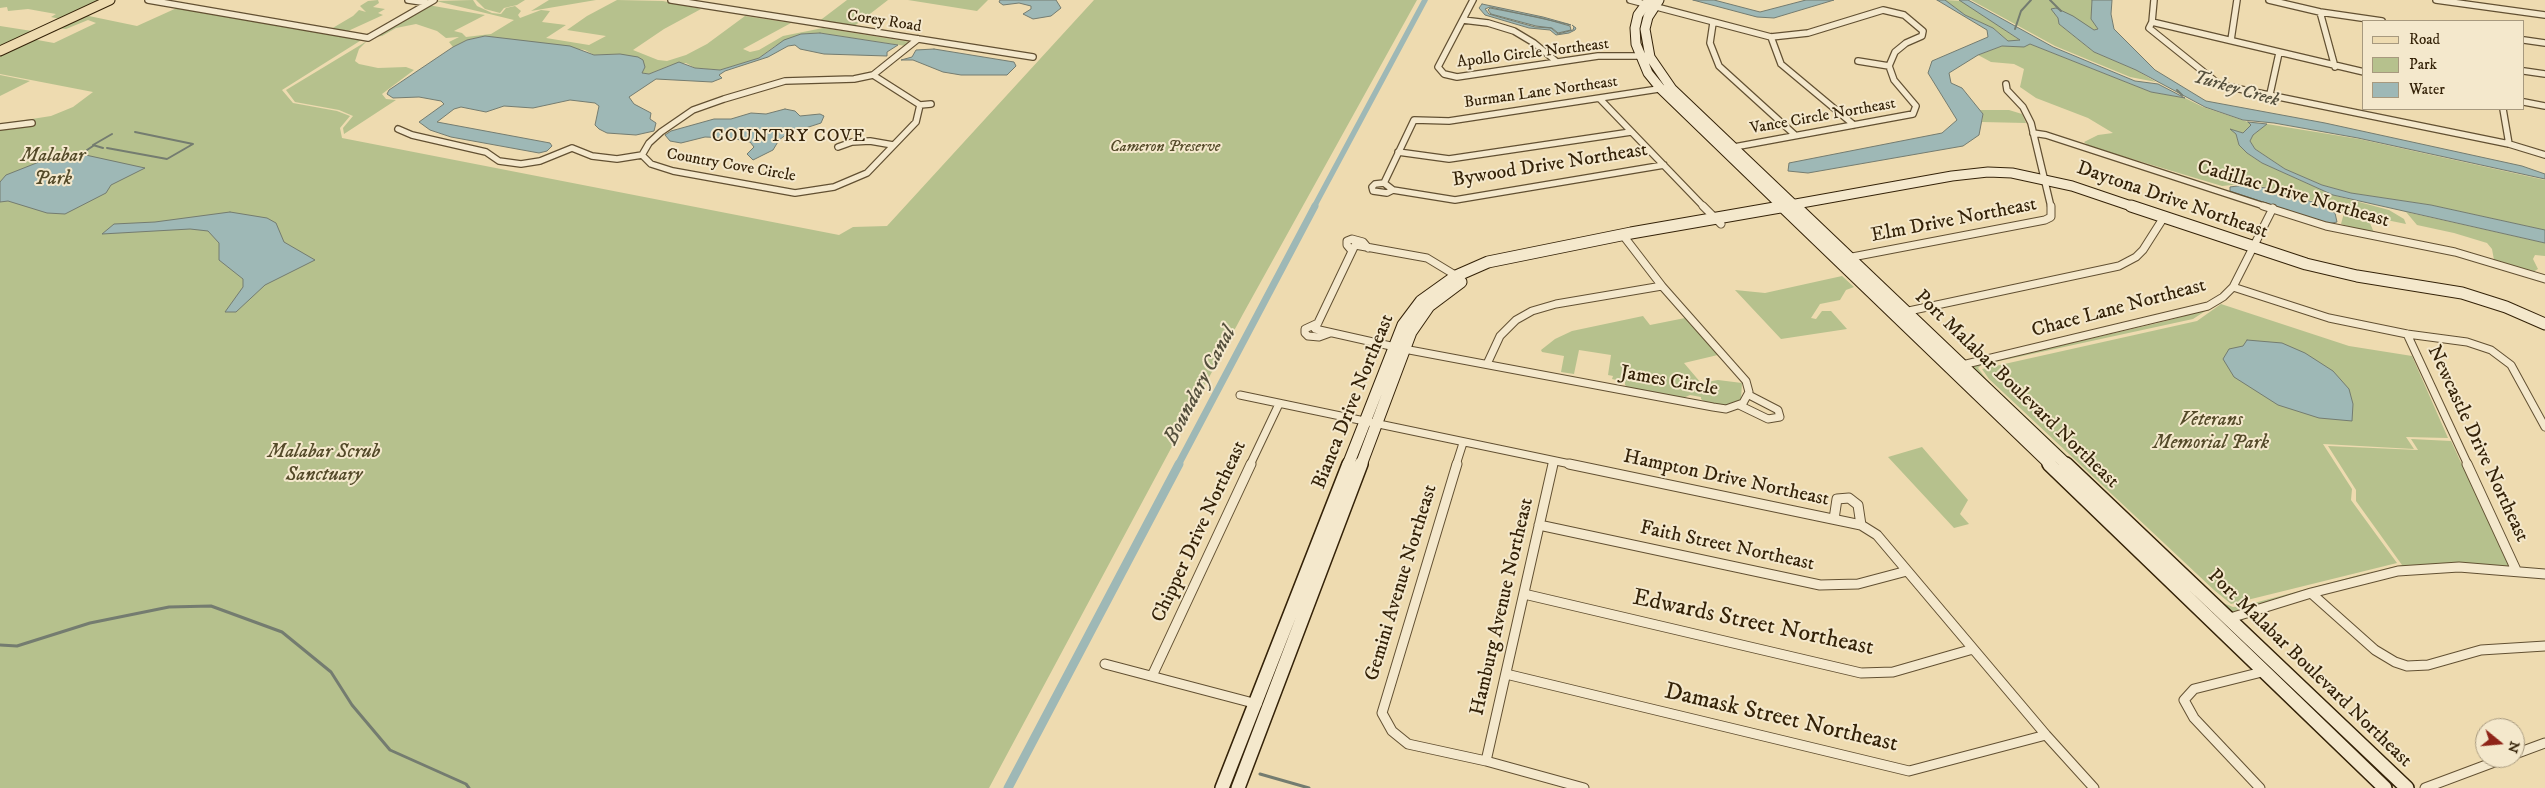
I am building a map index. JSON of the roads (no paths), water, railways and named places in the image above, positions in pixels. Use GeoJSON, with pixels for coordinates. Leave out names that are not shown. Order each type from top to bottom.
{"type":"FeatureCollection","features":[{"type":"Feature","properties":{"kind":"main road"},"geometry":{"type":"LineString","coordinates":[[0,51],[110,0]]}},
{"type":"Feature","properties":{"kind":"street"},"geometry":{"type":"LineString","coordinates":[[148,0],[368,38],[434,0]]}},
{"type":"Feature","properties":{"kind":"street"},"geometry":{"type":"LineString","coordinates":[[408,0],[428,3]]}},
{"type":"Feature","properties":{"kind":"street","name":"Corey Road"},"geometry":{"type":"LineString","coordinates":[[671,0],[1034,57]]}},
{"type":"Feature","properties":{"kind":"street","name":"Apollo Circle Northeast"},"geometry":{"type":"LineString","coordinates":[[1474,0],[1438,67],[1444,74],[1457,77],[1598,56],[1644,56]]}},
{"type":"Feature","properties":{"kind":"street"},"geometry":{"type":"LineString","coordinates":[[1630,0],[1652,2]]}},
{"type":"Feature","properties":{"kind":"street"},"geometry":{"type":"LineString","coordinates":[[2154,0],[2152,22],[2149,28],[2220,86],[2270,94],[2509,144],[2545,155]]}},
{"type":"Feature","properties":{"kind":"street"},"geometry":{"type":"LineString","coordinates":[[2231,40],[2237,0]]}},
{"type":"Feature","properties":{"kind":"street"},"geometry":{"type":"LineString","coordinates":[[2269,0],[2320,12],[2375,20]]}},
{"type":"Feature","properties":{"kind":"street"},"geometry":{"type":"LineString","coordinates":[[2436,0],[2545,15]]}},
{"type":"Feature","properties":{"kind":"street"},"geometry":{"type":"LineString","coordinates":[[2485,0],[2490,7]]}},
{"type":"Feature","properties":{"kind":"street","name":"Vance Circle Northeast"},"geometry":{"type":"LineString","coordinates":[[1652,2],[1713,23],[1770,36],[1808,33],[1881,10],[1896,12],[1906,16],[1924,33],[1897,49],[1891,58],[1889,66],[1894,80],[1915,104],[1916,111],[1904,117],[1728,148]]}},
{"type":"Feature","properties":{"kind":"street","name":"Port Malabar Boulevard Northeast"},"geometry":{"type":"LineString","coordinates":[[1652,2],[1635,28],[1648,74],[1666,88],[1956,366],[2033,432],[2059,464]]}},
{"type":"Feature","properties":{"kind":"street"},"geometry":{"type":"LineString","coordinates":[[2320,12],[2335,66]]}},
{"type":"Feature","properties":{"kind":"street"},"geometry":{"type":"LineString","coordinates":[[1463,20],[1488,23],[1514,31],[1534,43],[1557,62]]}},
{"type":"Feature","properties":{"kind":"street"},"geometry":{"type":"LineString","coordinates":[[2152,22],[2362,72]]}},
{"type":"Feature","properties":{"kind":"street"},"geometry":{"type":"LineString","coordinates":[[1713,23],[1710,43],[1719,66],[1794,135]]}},
{"type":"Feature","properties":{"kind":"street"},"geometry":{"type":"LineString","coordinates":[[1770,36],[1781,64],[1854,125]]}},
{"type":"Feature","properties":{"kind":"street","name":"Country Cove Circle"},"geometry":{"type":"LineString","coordinates":[[918,39],[874,75],[854,79],[785,81],[693,110],[661,132],[649,143],[642,155],[651,164],[673,172],[796,193],[829,188],[866,173],[916,122],[920,106]]}},
{"type":"Feature","properties":{"kind":"street"},"geometry":{"type":"LineString","coordinates":[[2525,40],[2545,43]]}},
{"type":"Feature","properties":{"kind":"street"},"geometry":{"type":"LineString","coordinates":[[2270,94],[2279,53]]}},
{"type":"Feature","properties":{"kind":"street"},"geometry":{"type":"LineString","coordinates":[[1858,61],[1889,66]]}},
{"type":"Feature","properties":{"kind":"street"},"geometry":{"type":"LineString","coordinates":[[2525,71],[2545,74]]}},
{"type":"Feature","properties":{"kind":"street"},"geometry":{"type":"LineString","coordinates":[[874,75],[920,106],[931,104]]}},
{"type":"Feature","properties":{"kind":"street","name":"Elm Drive Northeast"},"geometry":{"type":"LineString","coordinates":[[1844,259],[2049,219],[2052,214],[2034,133],[2027,114],[2006,90],[2006,84]]}},
{"type":"Feature","properties":{"kind":"street","name":"Burman Lane Northeast"},"geometry":{"type":"LineString","coordinates":[[1398,152],[1414,120],[1449,121],[1666,88]]}},
{"type":"Feature","properties":{"kind":"street"},"geometry":{"type":"LineString","coordinates":[[1600,99],[1719,221]]}},
{"type":"Feature","properties":{"kind":"street"},"geometry":{"type":"LineString","coordinates":[[2525,102],[2545,106]]}},
{"type":"Feature","properties":{"kind":"street"},"geometry":{"type":"LineString","coordinates":[[2503,110],[2509,144]]}},
{"type":"Feature","properties":{"kind":"street"},"geometry":{"type":"LineString","coordinates":[[0,127],[32,123]]}},
{"type":"Feature","properties":{"kind":"street"},"geometry":{"type":"LineString","coordinates":[[398,129],[412,135],[486,152],[499,161],[521,164],[540,161],[572,148],[592,156],[617,159],[642,155]]}},
{"type":"Feature","properties":{"kind":"street"},"geometry":{"type":"LineString","coordinates":[[1393,190],[1387,192],[1373,191],[1372,187],[1376,184],[1384,183],[1398,152],[1449,159],[1631,132]]}},
{"type":"Feature","properties":{"kind":"street","name":"Cadillac Drive Northeast"},"geometry":{"type":"LineString","coordinates":[[2034,133],[2046,135],[2350,232],[2468,256],[2545,279]]}},
{"type":"Feature","properties":{"kind":"street"},"geometry":{"type":"LineString","coordinates":[[838,147],[852,142],[870,141],[893,146]]}},
{"type":"Feature","properties":{"kind":"street","name":"Bywood Drive Northeast"},"geometry":{"type":"LineString","coordinates":[[1384,183],[1393,190],[1456,200],[1664,165]]}},
{"type":"Feature","properties":{"kind":"street","name":"Daytona Drive Northeast"},"geometry":{"type":"LineString","coordinates":[[1791,208],[1980,177],[2044,180],[2343,278],[2464,299],[2508,313],[2545,330]]}},
{"type":"Feature","properties":{"kind":"street"},"geometry":{"type":"LineString","coordinates":[[829,188],[838,195]]}},
{"type":"Feature","properties":{"kind":"street","name":"Bianca Drive Northeast"},"geometry":{"type":"LineString","coordinates":[[1222,788],[1333,503],[1370,424],[1399,348],[1421,316],[1439,297],[1460,278],[1540,253],[1791,208]]}},
{"type":"Feature","properties":{"kind":"street","name":"Chace Lane Northeast"},"geometry":{"type":"LineString","coordinates":[[1956,366],[2192,311],[2216,302],[2233,287],[2273,208]]}},
{"type":"Feature","properties":{"kind":"street"},"geometry":{"type":"LineString","coordinates":[[1900,313],[2118,266],[2136,257],[2143,250],[2162,219]]}},
{"type":"Feature","properties":{"kind":"street","name":"James Circle"},"geometry":{"type":"LineString","coordinates":[[1460,278],[1427,258],[1368,248],[1353,248],[1318,323],[1305,329],[1305,332],[1308,336],[1319,337],[1330,333],[1399,348],[1713,407],[1726,409],[1739,406],[1749,395],[1746,381],[1662,286],[1625,238]]}},
{"type":"Feature","properties":{"kind":"street","name":"Daytona Drive Northeast"},"geometry":{"type":"LineString","coordinates":[[2253,249],[2341,273],[2469,295],[2506,307],[2545,324]]}},
{"type":"Feature","properties":{"kind":"street"},"geometry":{"type":"LineString","coordinates":[[1487,364],[1500,336],[1516,320],[1532,311],[1556,304],[1662,286]]}},
{"type":"Feature","properties":{"kind":"street"},"geometry":{"type":"LineString","coordinates":[[2233,287],[2329,318],[2407,334],[2474,344],[2503,357],[2515,370],[2545,427]]}},
{"type":"Feature","properties":{"kind":"street","name":"Newcastle Drive Northeast"},"geometry":{"type":"LineString","coordinates":[[2407,334],[2516,570]]}},
{"type":"Feature","properties":{"kind":"street","name":"Port Malabar Boulevard Northeast"},"geometry":{"type":"LineString","coordinates":[[1956,366],[2010,424],[2059,464],[2214,623],[2266,671],[2385,788]]}},
{"type":"Feature","properties":{"kind":"street","name":"Hampton Drive Northeast"},"geometry":{"type":"LineString","coordinates":[[1240,395],[1370,424],[1861,525],[1877,535],[2046,735],[2094,788]]}},
{"type":"Feature","properties":{"kind":"street"},"geometry":{"type":"LineString","coordinates":[[1739,406],[1768,419],[1780,417],[1778,410],[1749,395]]}},
{"type":"Feature","properties":{"kind":"street","name":"Chipper Drive Northeast"},"geometry":{"type":"LineString","coordinates":[[1152,676],[1279,404]]}},
{"type":"Feature","properties":{"kind":"street"},"geometry":{"type":"LineString","coordinates":[[1991,405],[1999,406],[2033,432]]}},
{"type":"Feature","properties":{"kind":"street","name":"Bianca Drive Northeast"},"geometry":{"type":"LineString","coordinates":[[1238,788],[1346,506],[1370,424]]}},
{"type":"Feature","properties":{"kind":"street","name":"Gemini Avenue Northeast"},"geometry":{"type":"LineString","coordinates":[[1463,443],[1382,713],[1392,731],[1408,744],[1486,761]]}},
{"type":"Feature","properties":{"kind":"street","name":"Hamburg Avenue Northeast"},"geometry":{"type":"LineString","coordinates":[[1486,761],[1554,461]]}},
{"type":"Feature","properties":{"kind":"street"},"geometry":{"type":"LineString","coordinates":[[1834,519],[1837,499],[1849,498],[1858,505],[1861,525]]}},
{"type":"Feature","properties":{"kind":"street"},"geometry":{"type":"LineString","coordinates":[[1333,503],[1346,506]]}},
{"type":"Feature","properties":{"kind":"street","name":"Port Malabar Boulevard Northeast"},"geometry":{"type":"LineString","coordinates":[[2100,504],[2159,553],[2406,788]]}},
{"type":"Feature","properties":{"kind":"street","name":"Faith Street Northeast"},"geometry":{"type":"LineString","coordinates":[[1539,525],[1820,585],[1858,584],[1908,572]]}},
{"type":"Feature","properties":{"kind":"street"},"geometry":{"type":"LineString","coordinates":[[2214,623],[2311,593],[2383,574],[2410,570],[2459,567],[2516,570],[2545,574]]}},
{"type":"Feature","properties":{"kind":"street"},"geometry":{"type":"LineString","coordinates":[[2311,593],[2375,650],[2395,662],[2408,666],[2428,665],[2481,650],[2545,646]]}},
{"type":"Feature","properties":{"kind":"street","name":"Edwards Street Northeast"},"geometry":{"type":"LineString","coordinates":[[1524,594],[1861,673],[1893,672],[1973,649]]}},
{"type":"Feature","properties":{"kind":"street"},"geometry":{"type":"LineString","coordinates":[[1297,596],[1310,599]]}},
{"type":"Feature","properties":{"kind":"street"},"geometry":{"type":"LineString","coordinates":[[1104,664],[1269,707]]}},
{"type":"Feature","properties":{"kind":"street"},"geometry":{"type":"LineString","coordinates":[[2260,788],[2194,718],[2184,700],[2194,689],[2279,667]]}},
{"type":"Feature","properties":{"kind":"street","name":"Damask Street Northeast"},"geometry":{"type":"LineString","coordinates":[[1506,674],[1910,771],[2046,735]]}},
{"type":"Feature","properties":{"kind":"street"},"geometry":{"type":"LineString","coordinates":[[2525,750],[2545,743]]}},
{"type":"Feature","properties":{"kind":"street"},"geometry":{"type":"LineString","coordinates":[[1486,761],[1584,788]]}},
{"type":"Feature","properties":{"kind":"street"},"geometry":{"type":"LineString","coordinates":[[2425,788],[2478,768]]}},
{"type":"Feature","properties":{"kind":"water"},"geometry":{"type":"Polygon","coordinates":[[[1000,0],[1056,0],[1061,8],[1051,16],[1033,19],[1023,14],[1031,9],[1031,6],[1019,3],[1003,5],[999,2],[1000,0]]]}},
{"type":"Feature","properties":{"kind":"water"},"geometry":{"type":"Polygon","coordinates":[[[1693,0],[1714,0],[1760,12],[1806,0],[1834,0],[1774,18],[1757,17],[1693,0]]]}},
{"type":"Feature","properties":{"kind":"water"},"geometry":{"type":"Polygon","coordinates":[[[1937,0],[1945,0],[1965,15],[1993,28],[2008,41],[2020,40],[1959,0],[1968,0],[2053,47],[2135,81],[2158,84],[2185,98],[2151,92],[2030,44],[2024,47],[2002,46],[1978,55],[1949,73],[1951,83],[1962,88],[1983,114],[1979,135],[1963,146],[1808,173],[1788,171],[1789,163],[1942,133],[1957,120],[1928,73],[1932,61],[1988,37],[1987,30],[1937,0]]]}},
{"type":"Feature","properties":{"kind":"water"},"geometry":{"type":"Polygon","coordinates":[[[2092,0],[2112,0],[2111,14],[2114,29],[2155,70],[2206,101],[2325,123],[2522,166],[2545,174],[2545,179],[2358,138],[2274,123],[2243,120],[2205,107],[2136,70],[2094,52],[2059,24],[2058,18],[2051,9],[2056,8],[2073,16],[2094,30],[2098,29],[2091,19],[2092,0]]]}},
{"type":"Feature","properties":{"kind":"water"},"geometry":{"type":"Polygon","coordinates":[[[1482,4],[1571,25],[1490,7],[1485,9],[1489,14],[1535,27],[1551,28],[1558,34],[1573,30],[1574,27],[1572,25],[1576,28],[1569,33],[1556,35],[1550,30],[1529,28],[1485,15],[1479,8],[1482,4]]]}},
{"type":"Feature","properties":{"kind":"water"},"geometry":{"type":"Polygon","coordinates":[[[1490,8],[1542,18],[1570,26],[1571,30],[1558,33],[1552,28],[1536,26],[1491,14],[1488,10],[1490,8]]]}},
{"type":"Feature","properties":{"kind":"water"},"geometry":{"type":"Polygon","coordinates":[[[820,33],[898,45],[887,52],[887,56],[824,54],[800,49],[795,45],[788,46],[768,57],[725,71],[719,75],[722,78],[712,82],[656,79],[629,97],[634,104],[651,113],[650,119],[656,123],[654,131],[636,135],[607,133],[599,129],[595,125],[599,106],[595,103],[570,100],[533,108],[504,106],[486,112],[461,107],[454,109],[437,122],[550,143],[552,146],[547,151],[539,153],[451,137],[430,130],[419,122],[444,104],[441,101],[419,97],[393,98],[387,94],[389,90],[453,47],[467,40],[485,36],[570,46],[594,55],[620,54],[638,57],[643,60],[645,67],[642,73],[649,74],[679,62],[695,68],[720,70],[759,58],[784,40],[801,34],[820,33]]]}},
{"type":"Feature","properties":{"kind":"water"},"geometry":{"type":"Polygon","coordinates":[[[934,49],[1014,62],[1016,66],[1007,75],[961,75],[943,72],[913,60],[901,60],[912,57],[916,50],[934,49]]]}},
{"type":"Feature","properties":{"kind":"water"},"geometry":{"type":"Polygon","coordinates":[[[785,109],[795,111],[800,116],[820,114],[824,116],[821,123],[787,134],[779,140],[773,150],[753,160],[747,154],[754,147],[750,142],[731,138],[705,137],[681,143],[670,141],[665,135],[671,131],[714,119],[731,119],[751,113],[766,114],[785,109]]]}},
{"type":"Feature","properties":{"kind":"water"},"geometry":{"type":"Polygon","coordinates":[[[2248,122],[2267,124],[2253,135],[2250,141],[2255,149],[2285,169],[2322,185],[2351,193],[2431,205],[2545,230],[2545,243],[2333,195],[2262,163],[2247,153],[2239,145],[2236,134],[2230,129],[2243,133],[2251,125],[2248,122]]]}},
{"type":"Feature","properties":{"kind":"water"},"geometry":{"type":"Polygon","coordinates":[[[81,154],[145,168],[111,185],[106,193],[65,214],[47,213],[8,201],[0,202],[0,182],[6,175],[39,162],[81,154]]]}},
{"type":"Feature","properties":{"kind":"water"},"geometry":{"type":"Polygon","coordinates":[[[2245,185],[2266,188],[2316,203],[2335,213],[2337,222],[2328,224],[2230,191],[2230,187],[2245,185]]]}},
{"type":"Feature","properties":{"kind":"water"},"geometry":{"type":"Polygon","coordinates":[[[230,212],[267,218],[276,223],[284,242],[315,260],[265,285],[236,312],[225,312],[243,287],[243,279],[219,260],[219,243],[208,231],[190,229],[102,234],[114,224],[155,222],[230,212]]]}},
{"type":"Feature","properties":{"kind":"water"},"geometry":{"type":"Polygon","coordinates":[[[2247,340],[2282,343],[2305,353],[2333,371],[2349,389],[2353,404],[2352,421],[2319,418],[2278,405],[2234,377],[2223,359],[2229,349],[2243,346],[2247,340]]]}},
{"type":"Feature","properties":{"kind":"waterway","name":"Boundary Canal"},"geometry":{"type":"LineString","coordinates":[[1314,207],[1425,0]]}},
{"type":"Feature","properties":{"kind":"waterway"},"geometry":{"type":"LineString","coordinates":[[2015,29],[2021,11],[2031,0]]}},
{"type":"Feature","properties":{"kind":"waterway"},"geometry":{"type":"LineString","coordinates":[[2050,0],[2061,11]]}},
{"type":"Feature","properties":{"kind":"waterway","name":"Turkey Creek"},"geometry":{"type":"LineString","coordinates":[[2177,90],[2182,95]]}},
{"type":"Feature","properties":{"kind":"waterway"},"geometry":{"type":"LineString","coordinates":[[107,148],[167,159],[193,144],[135,132]]}},
{"type":"Feature","properties":{"kind":"waterway"},"geometry":{"type":"LineString","coordinates":[[103,148],[93,145],[112,134]]}},
{"type":"Feature","properties":{"kind":"waterway"},"geometry":{"type":"LineString","coordinates":[[87,150],[93,146]]}},
{"type":"Feature","properties":{"kind":"waterway","name":"Boundary Canal"},"geometry":{"type":"LineString","coordinates":[[1178,465],[1315,206]]}},
{"type":"Feature","properties":{"kind":"waterway","name":"Boundary Canal"},"geometry":{"type":"LineString","coordinates":[[1008,788],[1179,464]]}},
{"type":"Feature","properties":{"kind":"waterway"},"geometry":{"type":"LineString","coordinates":[[0,645],[17,646],[90,623],[169,607],[211,606],[282,632],[331,672],[352,705],[390,750],[466,784],[469,788]]}},
{"type":"Feature","properties":{"kind":"waterway"},"geometry":{"type":"LineString","coordinates":[[1260,774],[1309,788]]}},
{"type":"Feature","properties":{"kind":"district","name":"COUNTRY COVE"},"geometry":{"type":"Point","coordinates":[789,137]}},
{"type":"Feature","properties":{"kind":"park label","name":"Cameron Preserve"},"geometry":{"type":"Point","coordinates":[1165,148]}},
{"type":"Feature","properties":{"kind":"park label","name":"Malabar Park"},"geometry":{"type":"Point","coordinates":[53,168]}},
{"type":"Feature","properties":{"kind":"park label","name":"Veterans Memorial Park"},"geometry":{"type":"Point","coordinates":[2211,432]}},
{"type":"Feature","properties":{"kind":"park label","name":"Malabar Scrub Sanctuary"},"geometry":{"type":"Point","coordinates":[324,464]}}]}
